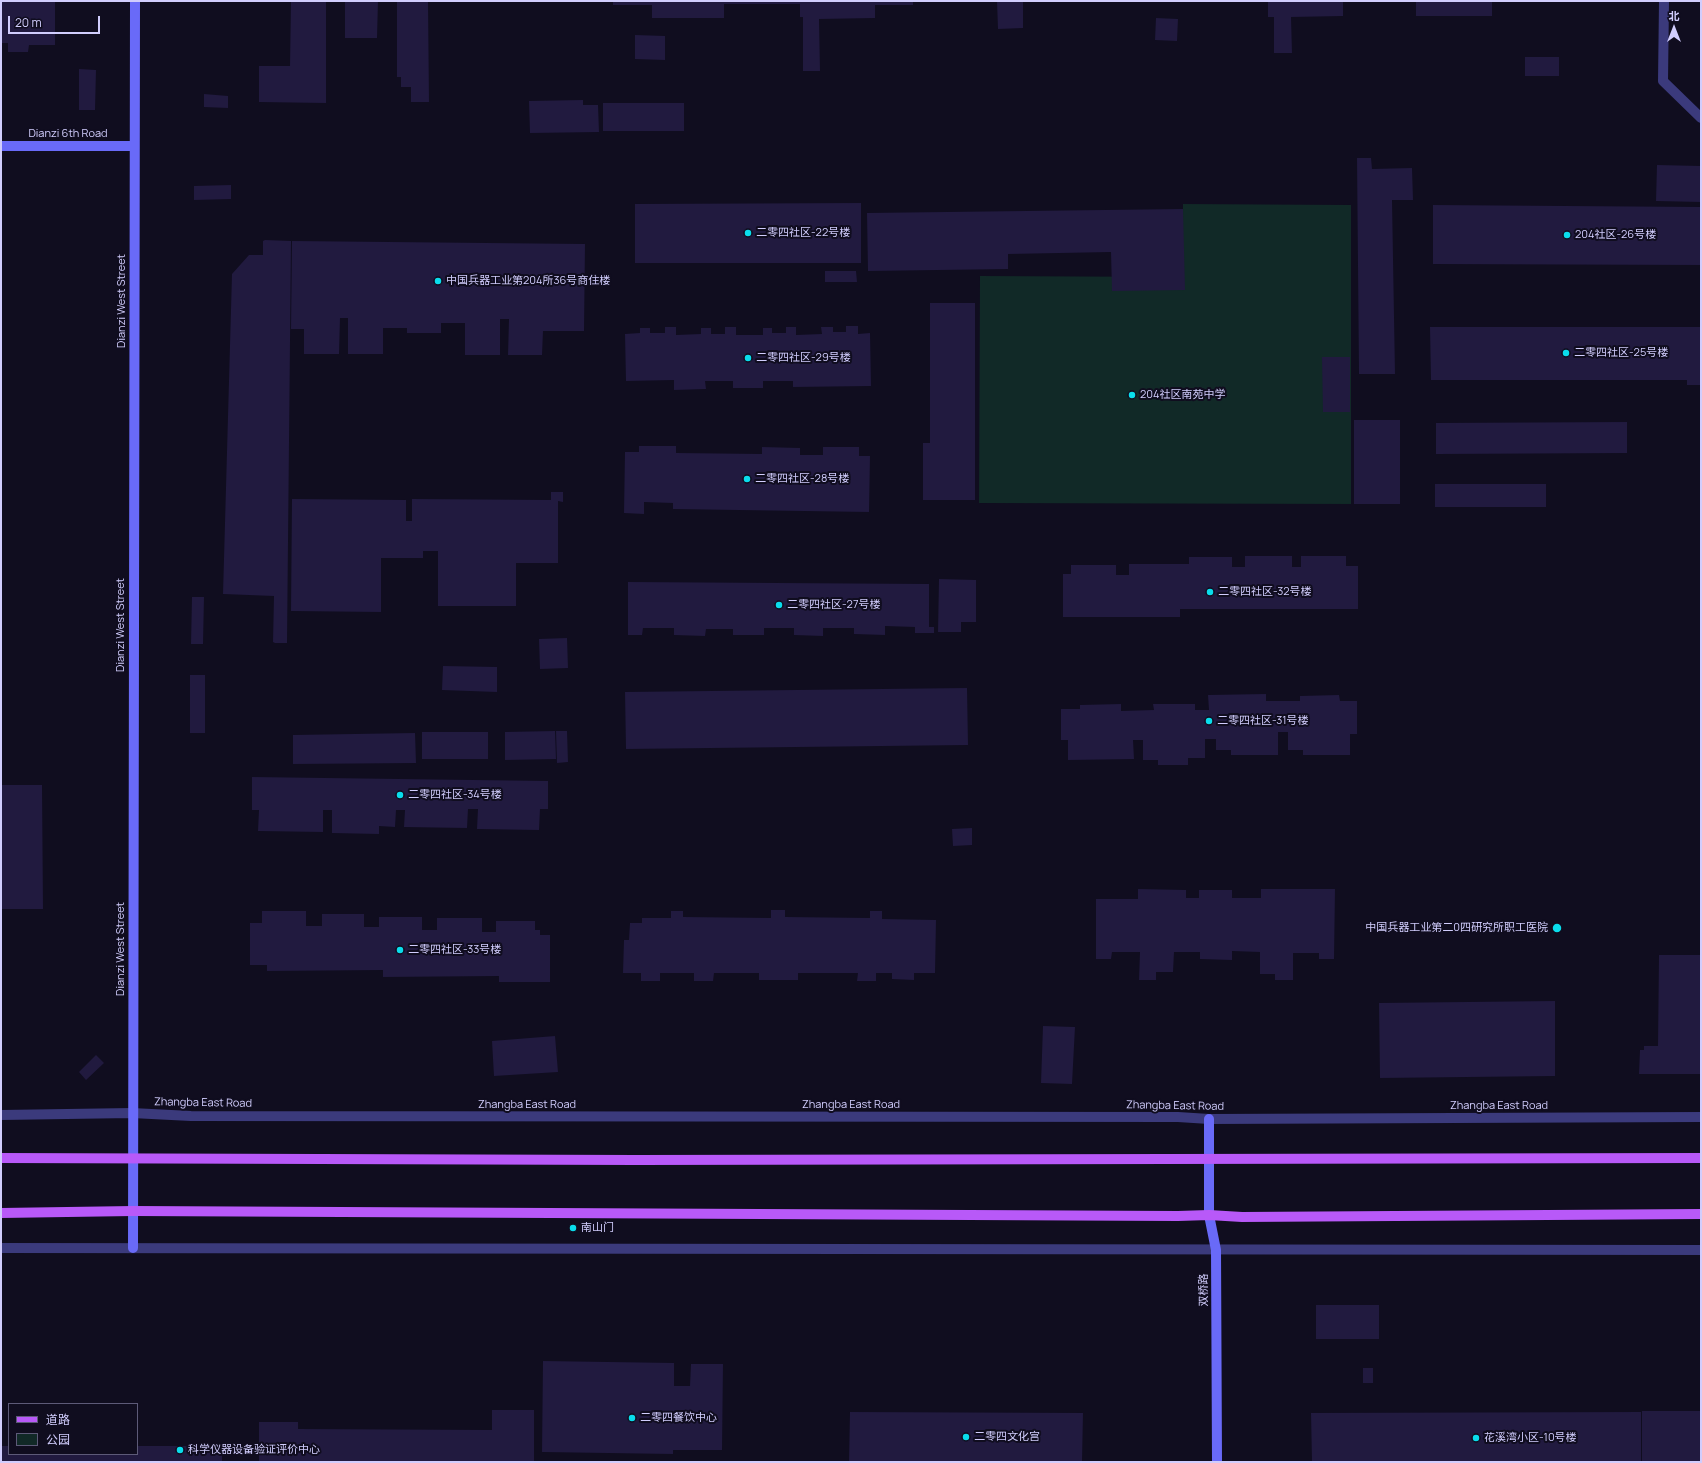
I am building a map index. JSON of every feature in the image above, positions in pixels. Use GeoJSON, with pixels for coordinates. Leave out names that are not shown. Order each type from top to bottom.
{"type":"FeatureCollection","features":[{"type":"Feature","properties":{"kind":"main road"},"geometry":{"type":"LineString","coordinates":[[1,1158],[620,1160],[1701,1158]]}},
{"type":"Feature","properties":{"kind":"main road"},"geometry":{"type":"LineString","coordinates":[[1,1212],[133,1211],[1209,1215],[1250,1217],[1701,1214]]}},
{"type":"Feature","properties":{"kind":"street","name":"Dianzi West Street"},"geometry":{"type":"LineString","coordinates":[[133,1248],[134,1]]}},
{"type":"Feature","properties":{"kind":"street"},"geometry":{"type":"LineString","coordinates":[[1664,1],[1663,81],[1701,118]]}},
{"type":"Feature","properties":{"kind":"street","name":"Dianzi 6th Road"},"geometry":{"type":"LineString","coordinates":[[1,146],[134,146]]}},
{"type":"Feature","properties":{"kind":"street","name":"Zhangba East Road"},"geometry":{"type":"LineString","coordinates":[[1,1115],[132,1113],[191,1116],[1178,1117],[1209,1119],[1701,1117]]}},
{"type":"Feature","properties":{"kind":"street","name":"双桥路"},"geometry":{"type":"LineString","coordinates":[[1209,1119],[1209,1215],[1216,1250],[1217,1462]]}},
{"type":"Feature","properties":{"kind":"street"},"geometry":{"type":"LineString","coordinates":[[1,1248],[1701,1250]]}},
{"type":"Feature","properties":{"kind":"green space"},"geometry":{"type":"Polygon","coordinates":[[[1183,204],[1351,205],[1351,504],[979,503],[980,276],[1183,277],[1183,204]]]}},
{"type":"Feature","properties":{"kind":"building"},"geometry":{"type":"Polygon","coordinates":[[[1,1],[55,1],[55,45],[29,45],[28,52],[8,52],[8,43],[1,43],[1,1]]]}},
{"type":"Feature","properties":{"kind":"building"},"geometry":{"type":"Polygon","coordinates":[[[291,1],[326,1],[326,103],[259,102],[259,66],[290,66],[291,1]]]}},
{"type":"Feature","properties":{"kind":"building"},"geometry":{"type":"Polygon","coordinates":[[[345,1],[378,1],[377,38],[345,38],[345,1]]]}},
{"type":"Feature","properties":{"kind":"building"},"geometry":{"type":"Polygon","coordinates":[[[397,1],[428,1],[429,102],[411,102],[411,87],[401,87],[401,77],[397,77],[397,1]]]}},
{"type":"Feature","properties":{"kind":"building"},"geometry":{"type":"Polygon","coordinates":[[[613,1],[913,1],[913,5],[875,5],[875,18],[819,19],[820,71],[803,71],[803,17],[800,17],[800,4],[724,4],[724,18],[652,18],[652,5],[613,5],[613,1]]]}},
{"type":"Feature","properties":{"kind":"building"},"geometry":{"type":"Polygon","coordinates":[[[997,1],[1023,1],[1023,28],[998,29],[997,1]]]}},
{"type":"Feature","properties":{"kind":"building"},"geometry":{"type":"Polygon","coordinates":[[[1268,1],[1343,1],[1343,16],[1291,17],[1292,53],[1274,53],[1274,17],[1268,17],[1268,1]]]}},
{"type":"Feature","properties":{"kind":"building"},"geometry":{"type":"Polygon","coordinates":[[[1416,1],[1492,1],[1492,16],[1416,16],[1416,1]]]}},
{"type":"Feature","properties":{"kind":"building"},"geometry":{"type":"Polygon","coordinates":[[[1156,18],[1178,19],[1177,41],[1155,40],[1156,18]]]}},
{"type":"Feature","properties":{"kind":"building"},"geometry":{"type":"Polygon","coordinates":[[[635,35],[665,36],[665,60],[635,59],[635,35]]]}},
{"type":"Feature","properties":{"kind":"building"},"geometry":{"type":"Polygon","coordinates":[[[1525,57],[1559,57],[1559,76],[1525,76],[1525,57]]]}},
{"type":"Feature","properties":{"kind":"building"},"geometry":{"type":"Polygon","coordinates":[[[79,69],[96,70],[95,110],[79,110],[79,69]]]}},
{"type":"Feature","properties":{"kind":"building"},"geometry":{"type":"Polygon","coordinates":[[[204,94],[228,96],[228,108],[204,107],[204,94]]]}},
{"type":"Feature","properties":{"kind":"building"},"geometry":{"type":"Polygon","coordinates":[[[583,100],[583,105],[598,105],[599,132],[530,133],[529,101],[583,100]]]}},
{"type":"Feature","properties":{"kind":"building"},"geometry":{"type":"Polygon","coordinates":[[[603,103],[684,103],[684,131],[603,131],[603,103]]]}},
{"type":"Feature","properties":{"kind":"building"},"geometry":{"type":"Polygon","coordinates":[[[1357,158],[1371,158],[1372,169],[1412,168],[1413,200],[1392,200],[1395,374],[1359,374],[1357,158]]]}},
{"type":"Feature","properties":{"kind":"building"},"geometry":{"type":"Polygon","coordinates":[[[1657,165],[1701,166],[1701,202],[1656,201],[1657,165]]]}},
{"type":"Feature","properties":{"kind":"building"},"geometry":{"type":"Polygon","coordinates":[[[231,185],[231,199],[194,200],[194,186],[231,185]]]}},
{"type":"Feature","properties":{"kind":"building","name":"二零四社区-22号楼"},"geometry":{"type":"Polygon","coordinates":[[[861,203],[861,263],[635,263],[635,204],[861,203]]]}},
{"type":"Feature","properties":{"kind":"building","name":"204社区-26号楼"},"geometry":{"type":"Polygon","coordinates":[[[1433,205],[1701,207],[1701,265],[1433,264],[1433,205]]]}},
{"type":"Feature","properties":{"kind":"building"},"geometry":{"type":"Polygon","coordinates":[[[1183,209],[1185,290],[1112,291],[1111,252],[1008,254],[1008,269],[868,271],[867,213],[1183,209]]]}},
{"type":"Feature","properties":{"kind":"building"},"geometry":{"type":"Polygon","coordinates":[[[263,241],[291,241],[287,643],[273,642],[274,596],[223,594],[232,274],[249,255],[263,255],[263,241]]]}},
{"type":"Feature","properties":{"kind":"building","name":"中国兵器工业第204所36号商住楼"},"geometry":{"type":"Polygon","coordinates":[[[292,241],[585,244],[584,331],[543,331],[542,355],[508,355],[509,319],[500,319],[500,355],[465,355],[465,323],[441,323],[441,333],[407,333],[407,328],[383,328],[383,354],[348,354],[348,318],[340,318],[339,354],[304,354],[304,329],[291,329],[292,241]]]}},
{"type":"Feature","properties":{"kind":"building"},"geometry":{"type":"Polygon","coordinates":[[[825,271],[856,271],[857,282],[825,282],[825,271]]]}},
{"type":"Feature","properties":{"kind":"building"},"geometry":{"type":"Polygon","coordinates":[[[930,303],[975,303],[975,500],[923,500],[923,443],[930,443],[930,303]]]}},
{"type":"Feature","properties":{"kind":"building","name":"二零四社区-29号楼"},"geometry":{"type":"Polygon","coordinates":[[[846,326],[858,326],[858,334],[870,333],[871,386],[793,387],[793,381],[763,381],[763,388],[733,388],[733,381],[705,381],[706,389],[674,390],[674,380],[626,381],[625,334],[640,333],[640,328],[650,328],[650,333],[665,333],[665,327],[676,327],[676,335],[701,334],[701,328],[711,328],[711,334],[725,334],[725,327],[736,327],[736,335],[763,335],[763,328],[772,328],[772,333],[786,333],[786,327],[796,327],[796,335],[822,334],[821,327],[833,327],[833,332],[846,332],[846,326]]]}},
{"type":"Feature","properties":{"kind":"building","name":"二零四社区-25号楼"},"geometry":{"type":"Polygon","coordinates":[[[1430,327],[1701,327],[1701,385],[1687,385],[1687,380],[1431,380],[1430,327]]]}},
{"type":"Feature","properties":{"kind":"building"},"geometry":{"type":"Polygon","coordinates":[[[1322,357],[1350,357],[1350,412],[1323,412],[1322,357]]]}},
{"type":"Feature","properties":{"kind":"building"},"geometry":{"type":"Polygon","coordinates":[[[1354,420],[1400,420],[1400,504],[1354,504],[1354,420]]]}},
{"type":"Feature","properties":{"kind":"building"},"geometry":{"type":"Polygon","coordinates":[[[1627,422],[1627,453],[1436,454],[1436,423],[1627,422]]]}},
{"type":"Feature","properties":{"kind":"building","name":"二零四社区-28号楼"},"geometry":{"type":"Polygon","coordinates":[[[639,446],[676,446],[676,453],[762,454],[762,447],[800,448],[800,455],[823,455],[823,447],[859,447],[859,456],[870,456],[869,512],[673,509],[673,503],[644,502],[644,514],[624,513],[625,452],[639,452],[639,446]]]}},
{"type":"Feature","properties":{"kind":"building"},"geometry":{"type":"Polygon","coordinates":[[[1435,484],[1546,484],[1546,507],[1435,507],[1435,484]]]}},
{"type":"Feature","properties":{"kind":"building"},"geometry":{"type":"Polygon","coordinates":[[[551,492],[563,492],[563,502],[558,501],[558,563],[516,563],[516,606],[438,606],[438,551],[423,551],[423,558],[381,558],[381,612],[291,611],[292,499],[406,500],[406,521],[412,521],[412,499],[551,500],[551,492]]]}},
{"type":"Feature","properties":{"kind":"building","name":"二零四社区-32号楼"},"geometry":{"type":"Polygon","coordinates":[[[1245,556],[1292,556],[1292,567],[1301,567],[1301,556],[1346,556],[1346,566],[1358,566],[1358,609],[1180,609],[1180,617],[1063,617],[1063,574],[1071,574],[1071,565],[1116,565],[1116,575],[1129,575],[1129,564],[1189,564],[1189,557],[1232,557],[1232,567],[1245,567],[1245,556]]]}},
{"type":"Feature","properties":{"kind":"building"},"geometry":{"type":"Polygon","coordinates":[[[939,579],[976,580],[976,622],[961,622],[961,632],[938,632],[939,579]]]}},
{"type":"Feature","properties":{"kind":"building","name":"二零四社区-27号楼"},"geometry":{"type":"Polygon","coordinates":[[[628,582],[929,584],[929,627],[934,627],[934,633],[915,633],[915,627],[885,626],[885,635],[854,634],[854,628],[823,628],[823,636],[794,635],[794,628],[764,628],[764,635],[733,635],[733,629],[706,629],[705,636],[674,635],[674,628],[643,628],[642,635],[628,635],[628,582]]]}},
{"type":"Feature","properties":{"kind":"building"},"geometry":{"type":"Polygon","coordinates":[[[192,597],[204,597],[203,644],[191,644],[192,597]]]}},
{"type":"Feature","properties":{"kind":"building"},"geometry":{"type":"Polygon","coordinates":[[[567,638],[568,668],[540,669],[539,639],[567,638]]]}},
{"type":"Feature","properties":{"kind":"building"},"geometry":{"type":"Polygon","coordinates":[[[443,666],[497,667],[497,692],[442,690],[443,666]]]}},
{"type":"Feature","properties":{"kind":"building"},"geometry":{"type":"Polygon","coordinates":[[[190,675],[205,675],[205,733],[190,733],[190,675]]]}},
{"type":"Feature","properties":{"kind":"building"},"geometry":{"type":"Polygon","coordinates":[[[967,688],[968,745],[626,749],[625,692],[967,688]]]}},
{"type":"Feature","properties":{"kind":"building","name":"二零四社区-31号楼"},"geometry":{"type":"Polygon","coordinates":[[[1266,694],[1266,701],[1300,701],[1300,696],[1339,695],[1340,701],[1357,701],[1357,734],[1350,734],[1350,755],[1303,755],[1303,750],[1288,750],[1288,732],[1278,732],[1278,755],[1231,755],[1231,750],[1216,750],[1216,739],[1205,739],[1205,758],[1188,758],[1188,765],[1158,765],[1158,760],[1143,760],[1143,740],[1133,740],[1134,759],[1068,760],[1068,740],[1061,740],[1061,709],[1080,709],[1080,705],[1121,704],[1121,711],[1154,710],[1153,704],[1195,704],[1195,710],[1209,710],[1208,695],[1266,694]]]}},
{"type":"Feature","properties":{"kind":"building"},"geometry":{"type":"Polygon","coordinates":[[[555,731],[556,759],[505,760],[505,732],[555,731]]]}},
{"type":"Feature","properties":{"kind":"building"},"geometry":{"type":"Polygon","coordinates":[[[556,731],[567,731],[568,762],[557,763],[556,731]]]}},
{"type":"Feature","properties":{"kind":"building"},"geometry":{"type":"Polygon","coordinates":[[[422,732],[488,732],[488,759],[422,759],[422,732]]]}},
{"type":"Feature","properties":{"kind":"building"},"geometry":{"type":"Polygon","coordinates":[[[415,733],[416,763],[293,764],[293,735],[415,733]]]}},
{"type":"Feature","properties":{"kind":"building","name":"二零四社区-34号楼"},"geometry":{"type":"Polygon","coordinates":[[[252,777],[548,781],[548,809],[540,809],[539,830],[477,829],[478,809],[468,809],[467,828],[404,827],[405,810],[396,810],[395,827],[379,826],[379,834],[332,833],[332,810],[323,810],[323,832],[258,831],[259,810],[252,810],[252,777]]]}},
{"type":"Feature","properties":{"kind":"building"},"geometry":{"type":"Polygon","coordinates":[[[1,785],[42,785],[43,909],[1,909],[1,785]]]}},
{"type":"Feature","properties":{"kind":"building"},"geometry":{"type":"Polygon","coordinates":[[[972,828],[972,845],[953,846],[952,829],[972,828]]]}},
{"type":"Feature","properties":{"kind":"building"},"geometry":{"type":"Polygon","coordinates":[[[1138,889],[1186,890],[1186,898],[1199,898],[1199,890],[1232,890],[1232,898],[1261,898],[1261,889],[1335,889],[1334,959],[1319,959],[1319,953],[1293,953],[1293,980],[1275,980],[1275,974],[1260,974],[1260,952],[1232,951],[1232,960],[1200,959],[1200,952],[1174,952],[1173,972],[1156,972],[1156,980],[1139,980],[1140,952],[1112,952],[1111,959],[1096,959],[1096,899],[1138,899],[1138,889]]]}},
{"type":"Feature","properties":{"kind":"building"},"geometry":{"type":"Polygon","coordinates":[[[771,910],[785,910],[785,917],[870,918],[870,911],[882,911],[882,919],[936,920],[935,973],[914,973],[914,980],[892,979],[892,973],[876,973],[876,981],[857,981],[858,973],[798,973],[798,980],[759,980],[759,973],[714,973],[713,981],[694,981],[694,973],[660,973],[660,981],[641,981],[641,973],[623,973],[624,940],[629,940],[630,923],[642,923],[642,918],[671,918],[671,911],[683,911],[683,917],[771,918],[771,910]]]}},
{"type":"Feature","properties":{"kind":"building","name":"二零四社区-33号楼"},"geometry":{"type":"Polygon","coordinates":[[[262,911],[306,911],[306,926],[322,926],[322,914],[364,914],[364,927],[379,927],[379,917],[422,917],[422,930],[437,930],[437,918],[482,918],[482,932],[496,932],[496,921],[535,921],[535,930],[540,930],[540,935],[550,935],[550,982],[499,982],[499,976],[383,977],[383,970],[267,971],[267,965],[250,965],[250,923],[262,923],[262,911]]]}},
{"type":"Feature","properties":{"kind":"building"},"geometry":{"type":"Polygon","coordinates":[[[1659,955],[1701,955],[1701,1074],[1639,1074],[1640,1050],[1644,1050],[1644,1046],[1658,1046],[1659,955]]]}},
{"type":"Feature","properties":{"kind":"building"},"geometry":{"type":"Polygon","coordinates":[[[1555,1001],[1555,1076],[1380,1078],[1379,1003],[1555,1001]]]}},
{"type":"Feature","properties":{"kind":"building"},"geometry":{"type":"Polygon","coordinates":[[[1043,1026],[1075,1027],[1072,1084],[1041,1083],[1043,1026]]]}},
{"type":"Feature","properties":{"kind":"building"},"geometry":{"type":"Polygon","coordinates":[[[555,1036],[558,1072],[494,1076],[492,1041],[555,1036]]]}},
{"type":"Feature","properties":{"kind":"building"},"geometry":{"type":"Polygon","coordinates":[[[96,1055],[104,1063],[86,1080],[79,1072],[96,1055]]]}},
{"type":"Feature","properties":{"kind":"building"},"geometry":{"type":"Polygon","coordinates":[[[1316,1305],[1379,1305],[1379,1339],[1316,1339],[1316,1305]]]}},
{"type":"Feature","properties":{"kind":"building","name":"二零四餐饮中心"},"geometry":{"type":"Polygon","coordinates":[[[543,1361],[674,1363],[674,1386],[690,1386],[691,1364],[723,1364],[722,1450],[673,1450],[673,1454],[542,1452],[543,1361]]]}},
{"type":"Feature","properties":{"kind":"building"},"geometry":{"type":"Polygon","coordinates":[[[1363,1368],[1373,1368],[1373,1383],[1363,1383],[1363,1368]]]}},
{"type":"Feature","properties":{"kind":"building"},"geometry":{"type":"Polygon","coordinates":[[[492,1410],[534,1410],[534,1462],[259,1461],[259,1422],[298,1422],[298,1429],[492,1430],[492,1410]]]}},
{"type":"Feature","properties":{"kind":"building"},"geometry":{"type":"Polygon","coordinates":[[[1642,1411],[1701,1411],[1701,1462],[1642,1462],[1642,1411]]]}},
{"type":"Feature","properties":{"kind":"building","name":"二零四文化宫"},"geometry":{"type":"Polygon","coordinates":[[[850,1412],[1083,1413],[1082,1462],[849,1462],[850,1412]]]}},
{"type":"Feature","properties":{"kind":"building","name":"花溪湾小区-10号楼"},"geometry":{"type":"Polygon","coordinates":[[[1641,1412],[1641,1462],[1312,1462],[1311,1413],[1641,1412]]]}},
{"type":"Feature","properties":{"kind":"building","name":"科学仪器设备验证评价中心"},"geometry":{"type":"Polygon","coordinates":[[[1,1446],[8,1446],[8,1455],[138,1455],[138,1446],[222,1446],[222,1462],[1,1462],[1,1446]]]}},
{"type":"Feature","properties":{"kind":"place","name":"二零四社区-22号楼"},"geometry":{"type":"Point","coordinates":[748,233]}},
{"type":"Feature","properties":{"kind":"place","name":"204社区-26号楼"},"geometry":{"type":"Point","coordinates":[1567,235]}},
{"type":"Feature","properties":{"kind":"place","name":"中国兵器工业第204所36号商住楼"},"geometry":{"type":"Point","coordinates":[438,281]}},
{"type":"Feature","properties":{"kind":"place","name":"二零四社区-25号楼"},"geometry":{"type":"Point","coordinates":[1566,353]}},
{"type":"Feature","properties":{"kind":"place","name":"二零四社区-29号楼"},"geometry":{"type":"Point","coordinates":[748,358]}},
{"type":"Feature","properties":{"kind":"place","name":"204社区南苑中学"},"geometry":{"type":"Point","coordinates":[1132,395]}},
{"type":"Feature","properties":{"kind":"place","name":"二零四社区-28号楼"},"geometry":{"type":"Point","coordinates":[747,479]}},
{"type":"Feature","properties":{"kind":"place","name":"二零四社区-32号楼"},"geometry":{"type":"Point","coordinates":[1210,592]}},
{"type":"Feature","properties":{"kind":"place","name":"二零四社区-27号楼"},"geometry":{"type":"Point","coordinates":[779,605]}},
{"type":"Feature","properties":{"kind":"place","name":"二零四社区-31号楼"},"geometry":{"type":"Point","coordinates":[1209,721]}},
{"type":"Feature","properties":{"kind":"place","name":"二零四社区-34号楼"},"geometry":{"type":"Point","coordinates":[400,795]}},
{"type":"Feature","properties":{"kind":"place","name":"中国兵器工业第二0四研究所职工医院"},"geometry":{"type":"Point","coordinates":[1557,928]}},
{"type":"Feature","properties":{"kind":"place","name":"二零四社区-33号楼"},"geometry":{"type":"Point","coordinates":[400,950]}},
{"type":"Feature","properties":{"kind":"place","name":"南山门"},"geometry":{"type":"Point","coordinates":[573,1228]}},
{"type":"Feature","properties":{"kind":"place","name":"二零四餐饮中心"},"geometry":{"type":"Point","coordinates":[632,1418]}},
{"type":"Feature","properties":{"kind":"place","name":"二零四文化宫"},"geometry":{"type":"Point","coordinates":[966,1437]}},
{"type":"Feature","properties":{"kind":"place","name":"花溪湾小区-10号楼"},"geometry":{"type":"Point","coordinates":[1476,1438]}},
{"type":"Feature","properties":{"kind":"place","name":"科学仪器设备验证评价中心"},"geometry":{"type":"Point","coordinates":[180,1450]}}]}
